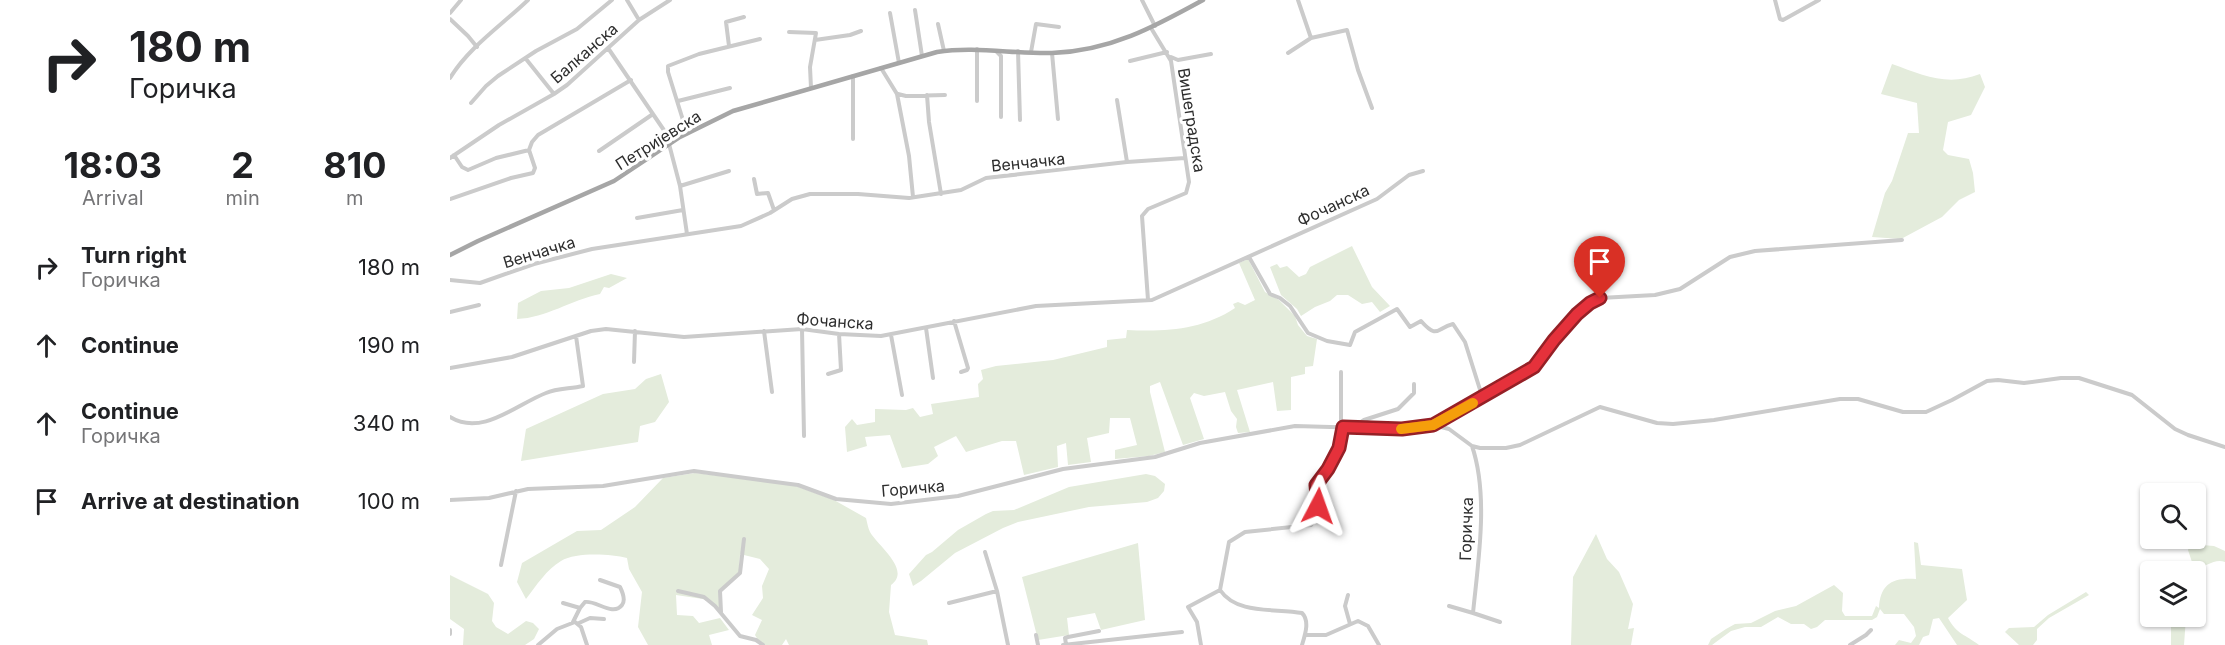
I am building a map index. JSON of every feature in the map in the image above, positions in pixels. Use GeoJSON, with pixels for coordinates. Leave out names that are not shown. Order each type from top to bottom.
{"type":"FeatureCollection","features":[{"type":"Feature","properties":{"kind":"main road","name":"Петријевска"},"geometry":{"type":"LineString","coordinates":[[450,255],[614,181],[687,133],[733,111],[944,51],[977,49],[1052,52],[1077,50],[1124,40],[1202,0]]}},
{"type":"Feature","properties":{"kind":"street"},"geometry":{"type":"LineString","coordinates":[[450,13],[461,0]]}},
{"type":"Feature","properties":{"kind":"street"},"geometry":{"type":"LineString","coordinates":[[471,103],[486,86],[536,51],[577,29],[612,0]]}},
{"type":"Feature","properties":{"kind":"street"},"geometry":{"type":"LineString","coordinates":[[627,0],[639,20]]}},
{"type":"Feature","properties":{"kind":"street","name":"Балканска"},"geometry":{"type":"LineString","coordinates":[[452,157],[499,125],[554,94],[639,20],[670,0]]}},
{"type":"Feature","properties":{"kind":"street","name":"Вишеградска"},"geometry":{"type":"LineString","coordinates":[[1142,0],[1168,55],[1189,178],[1188,191],[1148,209],[1142,216],[1148,300]]}},
{"type":"Feature","properties":{"kind":"street"},"geometry":{"type":"LineString","coordinates":[[1298,0],[1311,38]]}},
{"type":"Feature","properties":{"kind":"street"},"geometry":{"type":"LineString","coordinates":[[1774,0],[1780,19],[1783,20],[1819,0]]}},
{"type":"Feature","properties":{"kind":"street"},"geometry":{"type":"LineString","coordinates":[[450,78],[477,47],[526,1]]}},
{"type":"Feature","properties":{"kind":"street"},"geometry":{"type":"LineString","coordinates":[[915,10],[922,56]]}},
{"type":"Feature","properties":{"kind":"street"},"geometry":{"type":"LineString","coordinates":[[890,13],[899,63]]}},
{"type":"Feature","properties":{"kind":"street"},"geometry":{"type":"LineString","coordinates":[[729,46],[726,22],[744,17]]}},
{"type":"Feature","properties":{"kind":"street"},"geometry":{"type":"LineString","coordinates":[[450,19],[477,47]]}},
{"type":"Feature","properties":{"kind":"street"},"geometry":{"type":"LineString","coordinates":[[939,24],[944,51]]}},
{"type":"Feature","properties":{"kind":"street"},"geometry":{"type":"LineString","coordinates":[[1031,52],[1036,24],[1059,27]]}},
{"type":"Feature","properties":{"kind":"street"},"geometry":{"type":"LineString","coordinates":[[1288,53],[1311,38],[1347,30],[1372,108]]}},
{"type":"Feature","properties":{"kind":"street"},"geometry":{"type":"LineString","coordinates":[[815,40],[850,35],[861,31]]}},
{"type":"Feature","properties":{"kind":"street"},"geometry":{"type":"LineString","coordinates":[[789,32],[816,34],[810,67],[811,88]]}},
{"type":"Feature","properties":{"kind":"street"},"geometry":{"type":"LineString","coordinates":[[687,133],[667,68],[687,57],[760,39]]}},
{"type":"Feature","properties":{"kind":"street"},"geometry":{"type":"LineString","coordinates":[[608,48],[671,143],[687,234]]}},
{"type":"Feature","properties":{"kind":"street"},"geometry":{"type":"LineString","coordinates":[[977,49],[977,101]]}},
{"type":"Feature","properties":{"kind":"street"},"geometry":{"type":"LineString","coordinates":[[995,50],[1001,56],[1001,117]]}},
{"type":"Feature","properties":{"kind":"street"},"geometry":{"type":"LineString","coordinates":[[1018,51],[1020,120]]}},
{"type":"Feature","properties":{"kind":"street"},"geometry":{"type":"LineString","coordinates":[[1052,52],[1058,119]]}},
{"type":"Feature","properties":{"kind":"street"},"geometry":{"type":"LineString","coordinates":[[1130,61],[1168,55],[1178,60],[1211,54]]}},
{"type":"Feature","properties":{"kind":"street"},"geometry":{"type":"LineString","coordinates":[[526,59],[554,94]]}},
{"type":"Feature","properties":{"kind":"street"},"geometry":{"type":"LineString","coordinates":[[881,68],[897,94],[909,156],[913,197]]}},
{"type":"Feature","properties":{"kind":"street"},"geometry":{"type":"LineString","coordinates":[[853,76],[853,139]]}},
{"type":"Feature","properties":{"kind":"street"},"geometry":{"type":"LineString","coordinates":[[450,200],[511,178],[533,173],[535,168],[529,150],[538,135],[631,80]]}},
{"type":"Feature","properties":{"kind":"street"},"geometry":{"type":"LineString","coordinates":[[678,101],[730,88]]}},
{"type":"Feature","properties":{"kind":"street"},"geometry":{"type":"LineString","coordinates":[[897,94],[906,96],[945,95]]}},
{"type":"Feature","properties":{"kind":"street"},"geometry":{"type":"LineString","coordinates":[[927,95],[929,122],[941,194]]}},
{"type":"Feature","properties":{"kind":"street"},"geometry":{"type":"LineString","coordinates":[[1117,100],[1127,162]]}},
{"type":"Feature","properties":{"kind":"street"},"geometry":{"type":"LineString","coordinates":[[599,151],[653,114]]}},
{"type":"Feature","properties":{"kind":"street"},"geometry":{"type":"LineString","coordinates":[[452,157],[462,168],[468,170],[496,158],[529,150]]}},
{"type":"Feature","properties":{"kind":"street","name":"Венчачка"},"geometry":{"type":"LineString","coordinates":[[450,280],[480,283],[534,264],[592,249],[741,226],[792,199],[814,194],[913,197],[961,190],[986,178],[1127,162],[1185,158]]}},
{"type":"Feature","properties":{"kind":"street"},"geometry":{"type":"LineString","coordinates":[[680,186],[729,171]]}},
{"type":"Feature","properties":{"kind":"street","name":"Фочанска"},"geometry":{"type":"LineString","coordinates":[[450,369],[518,355],[606,329],[694,337],[802,329],[818,329],[839,334],[891,335],[1036,306],[1148,300],[1157,298],[1377,198],[1409,175],[1423,171]]}},
{"type":"Feature","properties":{"kind":"street"},"geometry":{"type":"LineString","coordinates":[[754,179],[757,194],[768,194],[774,210]]}},
{"type":"Feature","properties":{"kind":"street"},"geometry":{"type":"LineString","coordinates":[[637,218],[683,210]]}},
{"type":"Feature","properties":{"kind":"street"},"geometry":{"type":"LineString","coordinates":[[1433,425],[1534,367],[1554,340],[1585,307],[1600,298],[1655,295],[1680,289],[1730,256],[1767,248],[1902,240]]}},
{"type":"Feature","properties":{"kind":"street"},"geometry":{"type":"LineString","coordinates":[[1249,256],[1269,294],[1280,298],[1290,306],[1308,333],[1327,341],[1350,345],[1355,332],[1397,309],[1410,327],[1421,321],[1429,331],[1435,332],[1453,324],[1465,342],[1482,396]]}},
{"type":"Feature","properties":{"kind":"street"},"geometry":{"type":"LineString","coordinates":[[450,312],[479,304]]}},
{"type":"Feature","properties":{"kind":"street"},"geometry":{"type":"LineString","coordinates":[[954,321],[968,368],[961,372]]}},
{"type":"Feature","properties":{"kind":"street"},"geometry":{"type":"LineString","coordinates":[[926,328],[933,378]]}},
{"type":"Feature","properties":{"kind":"street"},"geometry":{"type":"LineString","coordinates":[[802,329],[804,436]]}},
{"type":"Feature","properties":{"kind":"street"},"geometry":{"type":"LineString","coordinates":[[634,362],[635,331]]}},
{"type":"Feature","properties":{"kind":"street"},"geometry":{"type":"LineString","coordinates":[[764,331],[772,392]]}},
{"type":"Feature","properties":{"kind":"street"},"geometry":{"type":"LineString","coordinates":[[828,374],[841,370],[839,334]]}},
{"type":"Feature","properties":{"kind":"street"},"geometry":{"type":"LineString","coordinates":[[891,335],[902,395]]}},
{"type":"Feature","properties":{"kind":"street"},"geometry":{"type":"LineString","coordinates":[[450,417],[466,423],[490,420],[547,392],[583,386],[576,336]]}},
{"type":"Feature","properties":{"kind":"street"},"geometry":{"type":"LineString","coordinates":[[1302,645],[1306,620],[1302,613],[1240,606],[1227,600],[1220,590],[1226,548],[1233,538],[1245,532],[1311,525],[1316,519],[1318,509],[1316,485],[1339,448],[1342,427],[1341,372]]}},
{"type":"Feature","properties":{"kind":"street"},"geometry":{"type":"LineString","coordinates":[[1433,425],[1449,429],[1472,446],[1495,449],[1515,447],[1600,407],[1658,423],[1673,424],[1714,420],[1840,399],[1858,399],[1903,412],[1926,412],[1987,381],[2031,383],[2061,378],[2079,378],[2132,395],[2175,429],[2225,447]]}},
{"type":"Feature","properties":{"kind":"street","name":"Горичка"},"geometry":{"type":"LineString","coordinates":[[1354,427],[1364,420],[1398,410],[1414,393],[1414,384]]}},
{"type":"Feature","properties":{"kind":"street","name":"Горичка"},"geometry":{"type":"LineString","coordinates":[[450,500],[481,499],[538,488],[603,486],[694,471],[798,484],[836,499],[891,504],[958,496],[1063,469],[1155,457],[1200,443],[1295,426],[1402,429],[1433,425]]}},
{"type":"Feature","properties":{"kind":"street","name":"Горичка"},"geometry":{"type":"LineString","coordinates":[[1472,446],[1478,470],[1480,507],[1480,537],[1473,613]]}},
{"type":"Feature","properties":{"kind":"street"},"geometry":{"type":"LineString","coordinates":[[501,566],[516,491]]}},
{"type":"Feature","properties":{"kind":"street"},"geometry":{"type":"LineString","coordinates":[[721,612],[720,591],[740,573],[744,539]]}},
{"type":"Feature","properties":{"kind":"street"},"geometry":{"type":"LineString","coordinates":[[985,552],[1008,645]]}},
{"type":"Feature","properties":{"kind":"street"},"geometry":{"type":"LineString","coordinates":[[538,645],[557,629],[573,622],[580,608],[588,602],[611,610],[616,610],[622,605],[624,596],[620,587],[600,580]]}},
{"type":"Feature","properties":{"kind":"street"},"geometry":{"type":"LineString","coordinates":[[1201,645],[1197,622],[1188,607],[1220,590]]}},
{"type":"Feature","properties":{"kind":"street"},"geometry":{"type":"LineString","coordinates":[[678,591],[704,597],[721,612],[740,636],[756,640],[763,645]]}},
{"type":"Feature","properties":{"kind":"street"},"geometry":{"type":"LineString","coordinates":[[949,603],[996,591]]}},
{"type":"Feature","properties":{"kind":"street"},"geometry":{"type":"LineString","coordinates":[[1348,595],[1345,606],[1350,624]]}},
{"type":"Feature","properties":{"kind":"street"},"geometry":{"type":"LineString","coordinates":[[563,603],[580,608]]}},
{"type":"Feature","properties":{"kind":"street"},"geometry":{"type":"LineString","coordinates":[[1449,606],[1500,622]]}},
{"type":"Feature","properties":{"kind":"street"},"geometry":{"type":"LineString","coordinates":[[573,622],[579,624],[590,618],[604,619]]}},
{"type":"Feature","properties":{"kind":"street"},"geometry":{"type":"LineString","coordinates":[[1305,635],[1326,635],[1358,621],[1368,626],[1379,645]]}},
{"type":"Feature","properties":{"kind":"street"},"geometry":{"type":"LineString","coordinates":[[579,624],[587,645]]}},
{"type":"Feature","properties":{"kind":"street"},"geometry":{"type":"LineString","coordinates":[[1850,645],[1871,630]]}},
{"type":"Feature","properties":{"kind":"street"},"geometry":{"type":"LineString","coordinates":[[1099,631],[1066,637],[1065,645],[1182,632]]}},
{"type":"Feature","properties":{"kind":"street"},"geometry":{"type":"LineString","coordinates":[[1036,635],[1038,645]]}},
{"type":"Feature","properties":{"kind":"green space"},"geometry":{"type":"Polygon","coordinates":[[[1892,64],[1935,78],[1957,79],[1980,74],[1985,87],[1971,115],[1948,122],[1943,150],[1948,155],[1969,159],[1975,192],[1959,200],[1942,217],[1901,239],[1872,237],[1885,193],[1892,181],[1908,133],[1919,133],[1917,103],[1881,94],[1892,64]]]}},
{"type":"Feature","properties":{"kind":"green space"},"geometry":{"type":"Polygon","coordinates":[[[1352,246],[1372,287],[1390,306],[1380,312],[1372,302],[1362,304],[1348,295],[1337,295],[1301,316],[1297,309],[1281,295],[1270,267],[1277,264],[1280,268],[1287,266],[1299,277],[1306,274],[1310,267],[1352,246]]]}},
{"type":"Feature","properties":{"kind":"green space"},"geometry":{"type":"Polygon","coordinates":[[[1248,259],[1265,292],[1279,300],[1295,316],[1298,325],[1307,336],[1317,339],[1313,366],[1305,367],[1305,374],[1291,377],[1291,410],[1277,411],[1273,382],[1237,390],[1250,432],[1238,433],[1237,419],[1231,411],[1225,392],[1204,396],[1194,393],[1190,398],[1204,439],[1183,445],[1160,382],[1150,386],[1150,392],[1165,452],[1149,456],[1115,459],[1115,450],[1137,445],[1130,418],[1110,418],[1109,433],[1087,438],[1091,462],[1068,465],[1066,443],[1057,446],[1058,467],[1024,475],[1016,441],[1002,441],[966,452],[956,436],[934,447],[938,456],[928,464],[902,468],[890,435],[865,437],[867,446],[847,452],[845,427],[852,419],[857,425],[875,422],[875,409],[906,410],[913,408],[920,417],[933,414],[931,404],[979,397],[978,384],[983,379],[981,370],[996,366],[1053,360],[1107,347],[1107,340],[1126,338],[1127,330],[1183,328],[1210,321],[1235,308],[1233,304],[1238,302],[1245,305],[1255,300],[1239,263],[1248,259]]]}},
{"type":"Feature","properties":{"kind":"green space"},"geometry":{"type":"Polygon","coordinates":[[[611,274],[627,278],[609,288],[604,287],[600,294],[538,316],[517,319],[518,303],[541,291],[569,288],[611,274]]]}},
{"type":"Feature","properties":{"kind":"green space"},"geometry":{"type":"Polygon","coordinates":[[[661,374],[669,402],[655,422],[640,426],[638,442],[521,461],[526,429],[603,394],[635,389],[646,379],[661,374]]]}},
{"type":"Feature","properties":{"kind":"green space"},"geometry":{"type":"Polygon","coordinates":[[[695,473],[790,484],[834,500],[866,518],[870,532],[891,558],[898,572],[891,585],[889,612],[895,635],[927,640],[928,645],[789,645],[786,639],[782,645],[761,645],[755,635],[762,620],[752,615],[763,598],[762,586],[769,569],[760,559],[740,554],[739,573],[719,590],[719,608],[703,599],[676,595],[677,615],[693,616],[699,623],[720,618],[729,630],[709,635],[712,645],[648,645],[638,627],[642,592],[629,569],[627,558],[593,555],[567,558],[551,568],[526,599],[517,582],[522,563],[577,531],[601,530],[635,507],[663,478],[695,473]]]}},
{"type":"Feature","properties":{"kind":"green space"},"geometry":{"type":"Polygon","coordinates":[[[1146,474],[1155,476],[1165,484],[1164,491],[1158,498],[1147,502],[1089,507],[1018,522],[955,553],[913,586],[909,574],[926,555],[958,530],[986,514],[993,511],[1014,510],[1069,487],[1146,474]]]}},
{"type":"Feature","properties":{"kind":"green space"},"geometry":{"type":"Polygon","coordinates":[[[1596,534],[1607,559],[1619,572],[1633,604],[1628,629],[1634,628],[1631,645],[1571,645],[1573,577],[1596,534]]]}},
{"type":"Feature","properties":{"kind":"green space"},"geometry":{"type":"Polygon","coordinates":[[[1914,542],[1918,543],[1921,565],[1962,569],[1967,600],[1948,618],[1958,631],[1979,645],[1957,645],[1939,618],[1933,619],[1929,635],[1923,637],[1919,645],[1895,645],[1899,640],[1911,643],[1916,636],[1914,627],[1904,614],[1884,614],[1880,609],[1877,617],[1872,620],[1825,620],[1811,629],[1804,624],[1791,624],[1778,617],[1761,627],[1745,627],[1731,631],[1712,645],[1708,645],[1711,639],[1735,624],[1751,623],[1775,611],[1796,606],[1834,585],[1843,593],[1842,611],[1845,616],[1872,616],[1876,606],[1879,608],[1882,593],[1889,584],[1901,579],[1916,579],[1914,542]]]}},
{"type":"Feature","properties":{"kind":"green space"},"geometry":{"type":"Polygon","coordinates":[[[1138,543],[1145,620],[1101,630],[1095,613],[1067,618],[1069,635],[1038,640],[1022,577],[1138,543]]]}},
{"type":"Feature","properties":{"kind":"green space"},"geometry":{"type":"Polygon","coordinates":[[[2206,545],[2214,546],[2225,551],[2225,562],[2217,561],[2206,565],[2206,561],[2192,561],[2188,550],[2206,549],[2206,545]]]}},
{"type":"Feature","properties":{"kind":"green space"},"geometry":{"type":"Polygon","coordinates":[[[450,575],[488,594],[494,603],[492,621],[496,627],[508,634],[526,621],[533,623],[539,629],[534,639],[525,645],[463,645],[464,629],[450,619],[450,575]]]}},
{"type":"Feature","properties":{"kind":"green space"},"geometry":{"type":"Polygon","coordinates":[[[2086,592],[2089,595],[2049,618],[2037,629],[2037,640],[2033,645],[2019,645],[2005,632],[2009,628],[2034,627],[2048,615],[2086,592]]]}},
{"type":"Feature","properties":{"kind":"green space"},"geometry":{"type":"Polygon","coordinates":[[[2171,627],[2185,627],[2184,645],[2171,645],[2171,627]]]}},
{"type":"Feature","properties":{"kind":"slow traffic"},"geometry":{"type":"LineString","coordinates":[[1401,429],[1433,425],[1473,403]]}},
{"type":"Feature","properties":{"kind":"route"},"geometry":{"type":"LineString","coordinates":[[1318,506],[1316,485],[1339,448],[1343,427],[1402,429],[1433,425],[1534,367],[1577,314],[1600,298]]}}]}
